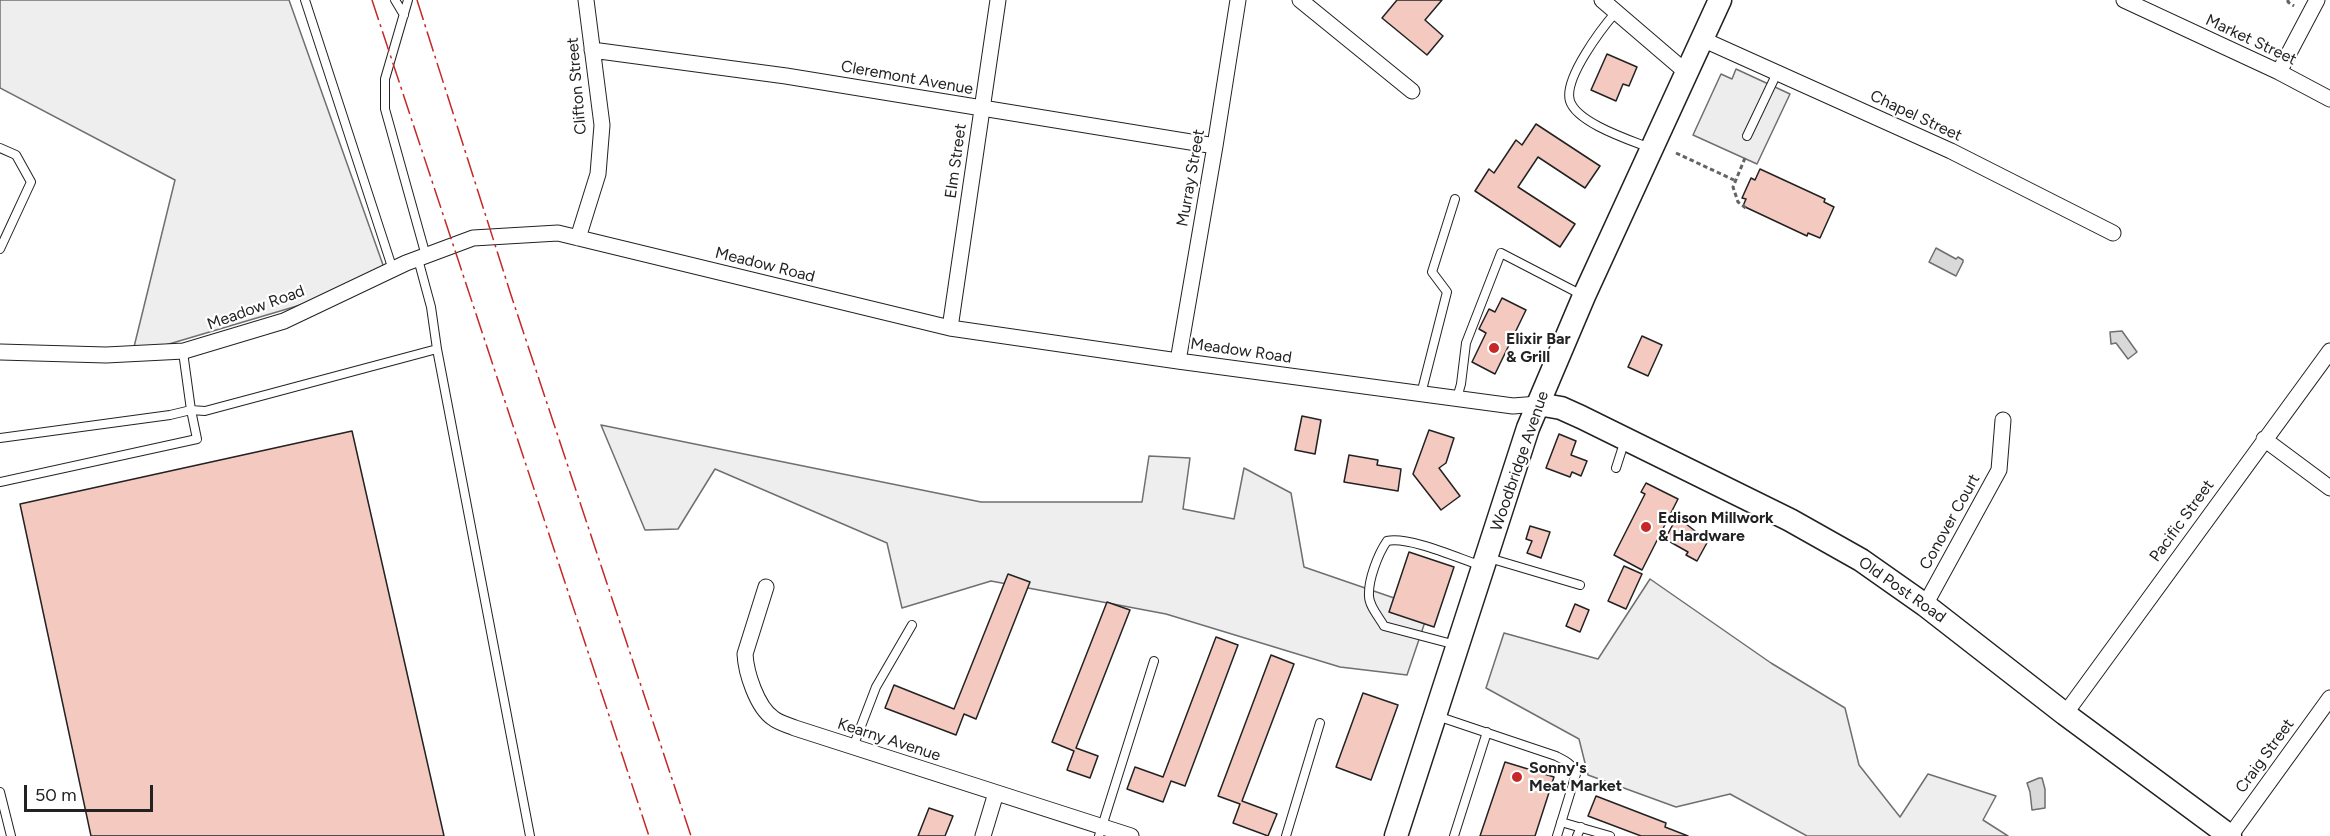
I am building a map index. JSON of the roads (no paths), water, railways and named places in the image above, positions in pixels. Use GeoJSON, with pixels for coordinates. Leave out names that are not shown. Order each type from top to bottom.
{"type":"FeatureCollection","features":[{"type":"Feature","properties":{"kind":"main road","name":"Woodbridge Avenue"},"geometry":{"type":"LineString","coordinates":[[1396,836],[1538,404],[1584,296],[1720,0]]}},
{"type":"Feature","properties":{"kind":"main road","name":"Old Post Road"},"geometry":{"type":"LineString","coordinates":[[1538,404],[1561,408],[1625,438],[1790,520],[1861,560],[1925,605],[2065,714],[2230,836]]}},
{"type":"Feature","properties":{"kind":"street","name":"Clifton Street"},"geometry":{"type":"LineString","coordinates":[[578,238],[598,174],[602,125],[586,0]]}},
{"type":"Feature","properties":{"kind":"street","name":"Elm Street"},"geometry":{"type":"LineString","coordinates":[[950,328],[998,0]]}},
{"type":"Feature","properties":{"kind":"street","name":"Murray Street"},"geometry":{"type":"LineString","coordinates":[[1178,361],[1238,0]]}},
{"type":"Feature","properties":{"kind":"street"},"geometry":{"type":"LineString","coordinates":[[1299,0],[1412,91]]}},
{"type":"Feature","properties":{"kind":"street"},"geometry":{"type":"LineString","coordinates":[[1602,0],[1686,72]]}},
{"type":"Feature","properties":{"kind":"street","name":"Market Street"},"geometry":{"type":"LineString","coordinates":[[2124,0],[2279,72],[2330,99]]}},
{"type":"Feature","properties":{"kind":"street"},"geometry":{"type":"LineString","coordinates":[[2279,72],[2317,0]]}},
{"type":"Feature","properties":{"kind":"street","name":"Chapel Street"},"geometry":{"type":"LineString","coordinates":[[1702,39],[1951,151],[2112,233]]}},
{"type":"Feature","properties":{"kind":"street","name":"Cleremont Avenue"},"geometry":{"type":"LineString","coordinates":[[592,50],[786,76],[1215,146]]}},
{"type":"Feature","properties":{"kind":"street","name":"Meadow Road"},"geometry":{"type":"LineString","coordinates":[[0,352],[106,355],[183,352],[284,321],[422,257],[473,238],[558,233],[950,328],[1513,406],[1538,404]]}},
{"type":"Feature","properties":{"kind":"street","name":"Pacific Street"},"geometry":{"type":"LineString","coordinates":[[2065,714],[2330,351]]}},
{"type":"Feature","properties":{"kind":"street","name":"Conover Court"},"geometry":{"type":"LineString","coordinates":[[1925,605],[1999,470],[2003,420]]}},
{"type":"Feature","properties":{"kind":"street"},"geometry":{"type":"LineString","coordinates":[[2264,439],[2330,488]]}},
{"type":"Feature","properties":{"kind":"street","name":"Kearny Avenue"},"geometry":{"type":"LineString","coordinates":[[766,587],[745,654],[745,665],[751,685],[765,711],[773,719],[795,729],[996,793],[1100,831],[1131,836]]}},
{"type":"Feature","properties":{"kind":"street","name":"Craig Street"},"geometry":{"type":"LineString","coordinates":[[2230,836],[2330,698]]}},
{"type":"Feature","properties":{"kind":"street"},"geometry":{"type":"LineString","coordinates":[[983,836],[996,793]]}},
{"type":"Feature","properties":{"kind":"lane"},"geometry":{"type":"LineString","coordinates":[[305,0],[393,270]]}},
{"type":"Feature","properties":{"kind":"lane"},"geometry":{"type":"LineString","coordinates":[[395,0],[404,15]]}},
{"type":"Feature","properties":{"kind":"lane"},"geometry":{"type":"LineString","coordinates":[[408,0],[385,79],[385,109],[422,257],[437,349],[530,836]]}},
{"type":"Feature","properties":{"kind":"lane"},"geometry":{"type":"LineString","coordinates":[[1616,12],[1590,45],[1578,66],[1571,86],[1570,100],[1573,106],[1591,121],[1652,149]]}},
{"type":"Feature","properties":{"kind":"lane"},"geometry":{"type":"LineString","coordinates":[[1747,136],[1777,73]]}},
{"type":"Feature","properties":{"kind":"lane"},"geometry":{"type":"LineString","coordinates":[[0,148],[16,155],[31,182],[0,249]]}},
{"type":"Feature","properties":{"kind":"lane"},"geometry":{"type":"LineString","coordinates":[[1421,394],[1447,292],[1432,272],[1455,200]]}},
{"type":"Feature","properties":{"kind":"lane"},"geometry":{"type":"LineString","coordinates":[[1456,398],[1461,384],[1466,343],[1501,253],[1584,296]]}},
{"type":"Feature","properties":{"kind":"lane"},"geometry":{"type":"LineString","coordinates":[[0,438],[170,415],[191,410],[205,411],[437,349]]}},
{"type":"Feature","properties":{"kind":"lane"},"geometry":{"type":"LineString","coordinates":[[0,482],[197,439],[183,352]]}},
{"type":"Feature","properties":{"kind":"lane"},"geometry":{"type":"LineString","coordinates":[[1616,468],[1625,438]]}},
{"type":"Feature","properties":{"kind":"lane"},"geometry":{"type":"LineString","coordinates":[[1458,646],[1384,626],[1368,595],[1378,555],[1387,541],[1391,540],[1580,585]]}},
{"type":"Feature","properties":{"kind":"lane"},"geometry":{"type":"LineString","coordinates":[[853,747],[876,687],[912,625]]}},
{"type":"Feature","properties":{"kind":"lane"},"geometry":{"type":"LineString","coordinates":[[1100,831],[1154,661]]}},
{"type":"Feature","properties":{"kind":"lane"},"geometry":{"type":"LineString","coordinates":[[1435,716],[1567,761],[1575,769],[1576,774],[1557,836]]}},
{"type":"Feature","properties":{"kind":"lane"},"geometry":{"type":"LineString","coordinates":[[1286,836],[1320,723]]}},
{"type":"Feature","properties":{"kind":"lane"},"geometry":{"type":"LineString","coordinates":[[1454,836],[1486,732]]}},
{"type":"Feature","properties":{"kind":"lane"},"geometry":{"type":"LineString","coordinates":[[0,792],[11,836]]}},
{"type":"Feature","properties":{"kind":"lane"},"geometry":{"type":"LineString","coordinates":[[1561,822],[1610,836]]}},
{"type":"Feature","properties":{"kind":"lane"},"geometry":{"type":"LineString","coordinates":[[1577,836],[1581,827]]}},
{"type":"Feature","properties":{"kind":"place","name":"Elixir Bar & Grill"},"geometry":{"type":"Point","coordinates":[1494,348]}},
{"type":"Feature","properties":{"kind":"place","name":"Edison Millwork & Hardware"},"geometry":{"type":"Point","coordinates":[1646,527]}},
{"type":"Feature","properties":{"kind":"place","name":"Sonny's Meat Market"},"geometry":{"type":"Point","coordinates":[1517,777]}}]}
